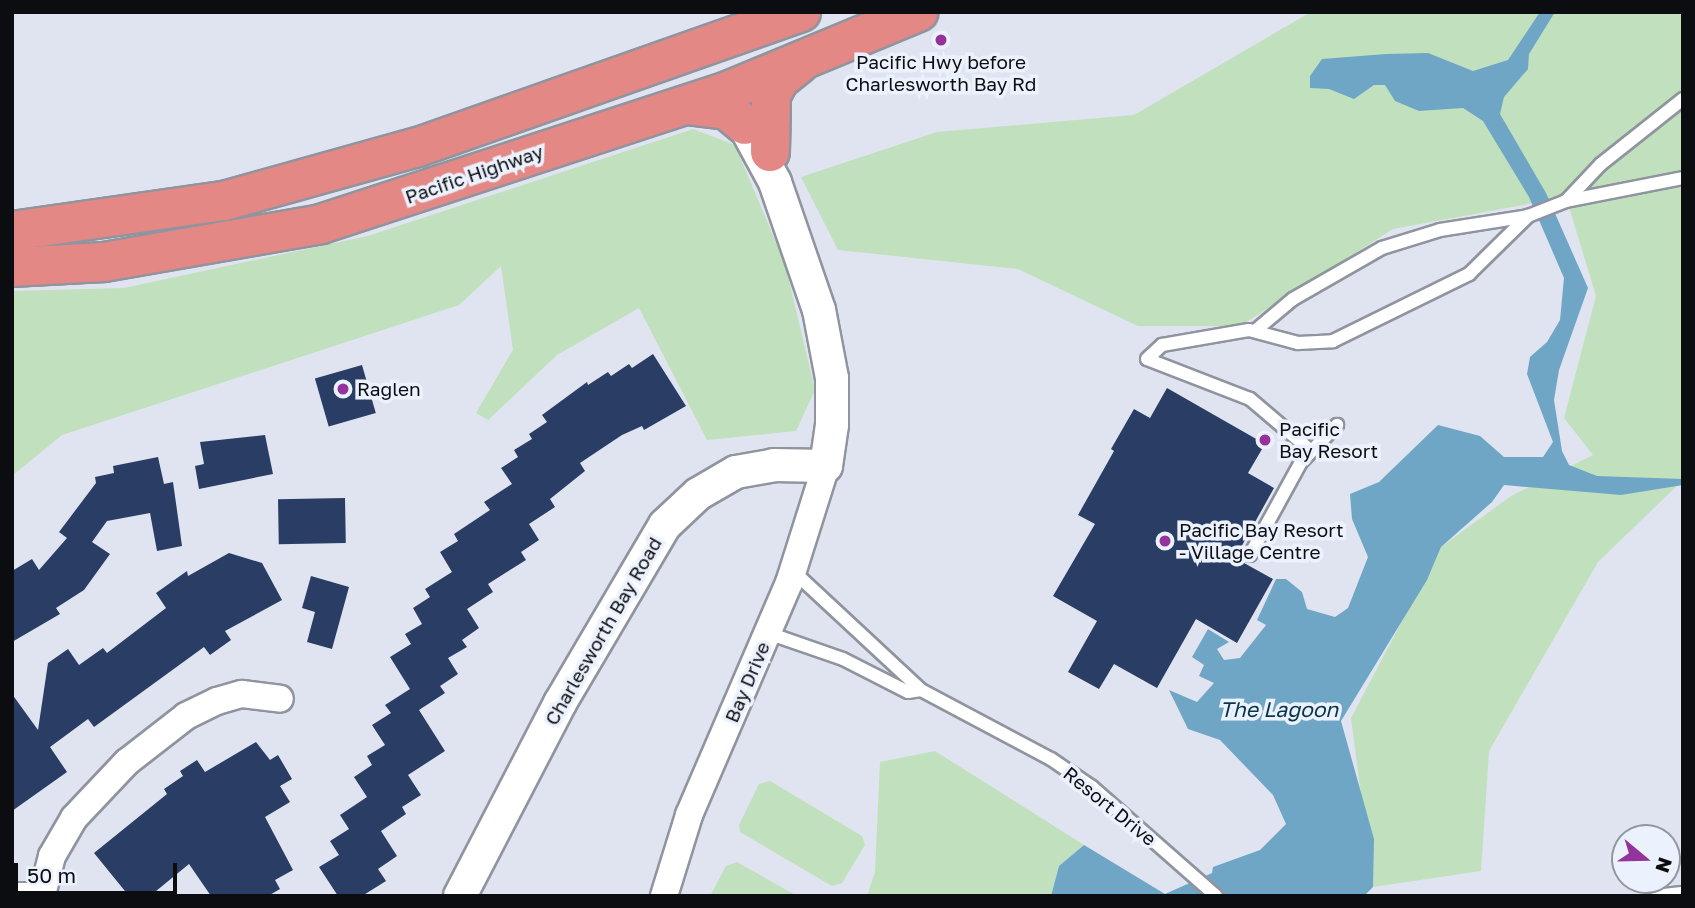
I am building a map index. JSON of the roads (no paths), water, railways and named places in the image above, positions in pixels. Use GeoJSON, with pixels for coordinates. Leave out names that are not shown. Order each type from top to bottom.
{"type":"FeatureCollection","features":[{"type":"Feature","properties":{"kind":"highway"},"geometry":{"type":"LineString","coordinates":[[12,230],[224,201],[418,147],[593,89],[801,12]]}},
{"type":"Feature","properties":{"kind":"highway"},"geometry":{"type":"LineString","coordinates":[[593,89],[708,75],[739,84],[760,54],[856,12]]}},
{"type":"Feature","properties":{"kind":"highway","name":"Pacific Highway"},"geometry":{"type":"LineString","coordinates":[[12,267],[104,262],[321,224],[686,104],[800,62],[918,12]]}},
{"type":"Feature","properties":{"kind":"highway"},"geometry":{"type":"LineString","coordinates":[[763,153],[771,95],[779,80],[800,62]]}},
{"type":"Feature","properties":{"kind":"highway"},"geometry":{"type":"LineString","coordinates":[[686,104],[727,110],[763,153]]}},
{"type":"Feature","properties":{"kind":"street"},"geometry":{"type":"LineString","coordinates":[[739,84],[827,346],[832,425],[826,466]]}},
{"type":"Feature","properties":{"kind":"street","name":"Charlesworth Bay Road"},"geometry":{"type":"LineString","coordinates":[[460,896],[560,703],[665,525],[698,494],[736,472],[774,465],[826,466]]}},
{"type":"Feature","properties":{"kind":"street","name":"Bay Drive"},"geometry":{"type":"LineString","coordinates":[[664,896],[689,815],[793,571],[826,466]]}},
{"type":"Feature","properties":{"kind":"street"},"geometry":{"type":"LineString","coordinates":[[15,896],[43,896],[52,856],[74,818],[127,762],[186,716],[217,701],[242,694],[280,699]]}},
{"type":"Feature","properties":{"kind":"lane"},"geometry":{"type":"LineString","coordinates":[[1562,202],[1601,164],[1683,99]]}},
{"type":"Feature","properties":{"kind":"lane"},"geometry":{"type":"LineString","coordinates":[[1256,330],[1293,299],[1382,248],[1440,230],[1530,215],[1562,202],[1683,178]]}},
{"type":"Feature","properties":{"kind":"lane"},"geometry":{"type":"LineString","coordinates":[[1310,450],[1250,399],[1147,359],[1162,345],[1256,330],[1298,343],[1333,341],[1469,274],[1530,215]]}},
{"type":"Feature","properties":{"kind":"lane"},"geometry":{"type":"LineString","coordinates":[[1250,555],[1310,450],[1337,425]]}},
{"type":"Feature","properties":{"kind":"lane","name":"Resort Drive"},"geometry":{"type":"LineString","coordinates":[[793,571],[920,690],[1081,780],[1216,896]]}},
{"type":"Feature","properties":{"kind":"lane","name":"Resort Drive"},"geometry":{"type":"LineString","coordinates":[[768,633],[843,659],[908,692],[920,690]]}},
{"type":"Feature","properties":{"kind":"lane"},"geometry":{"type":"LineString","coordinates":[[1653,896],[1683,893]]}},
{"type":"Feature","properties":{"kind":"water","name":"The Lagoon"},"geometry":{"type":"Polygon","coordinates":[[[1540,12],[1555,12],[1529,54],[1528,69],[1504,97],[1500,114],[1546,193],[1588,288],[1559,370],[1554,400],[1562,451],[1569,465],[1597,476],[1683,479],[1683,485],[1621,495],[1504,485],[1492,502],[1441,547],[1427,580],[1341,721],[1374,839],[1373,887],[1364,896],[1051,896],[1059,866],[1084,845],[1165,894],[1212,873],[1213,867],[1260,850],[1286,824],[1273,795],[1220,740],[1188,729],[1169,690],[1197,702],[1214,683],[1199,676],[1204,665],[1192,657],[1208,629],[1229,642],[1217,649],[1224,660],[1240,658],[1266,625],[1257,620],[1276,579],[1286,579],[1302,592],[1307,609],[1335,617],[1348,608],[1368,557],[1352,519],[1350,494],[1379,482],[1438,425],[1480,436],[1504,457],[1543,457],[1553,442],[1527,374],[1530,357],[1547,342],[1560,320],[1564,278],[1529,197],[1483,121],[1463,108],[1419,111],[1395,101],[1385,85],[1374,85],[1354,99],[1329,89],[1310,88],[1310,76],[1322,59],[1428,53],[1473,71],[1508,60],[1540,12]]]}},
{"type":"Feature","properties":{"kind":"place","name":"Pacific Hwy before Charlesworth Bay Rd"},"geometry":{"type":"Point","coordinates":[941,40]}},
{"type":"Feature","properties":{"kind":"place","name":"Raglen"},"geometry":{"type":"Point","coordinates":[343,389]}},
{"type":"Feature","properties":{"kind":"place","name":"Pacific Bay Resort"},"geometry":{"type":"Point","coordinates":[1265,440]}},
{"type":"Feature","properties":{"kind":"place","name":"Pacific Bay Resort - Village Centre"},"geometry":{"type":"Point","coordinates":[1165,541]}}]}
